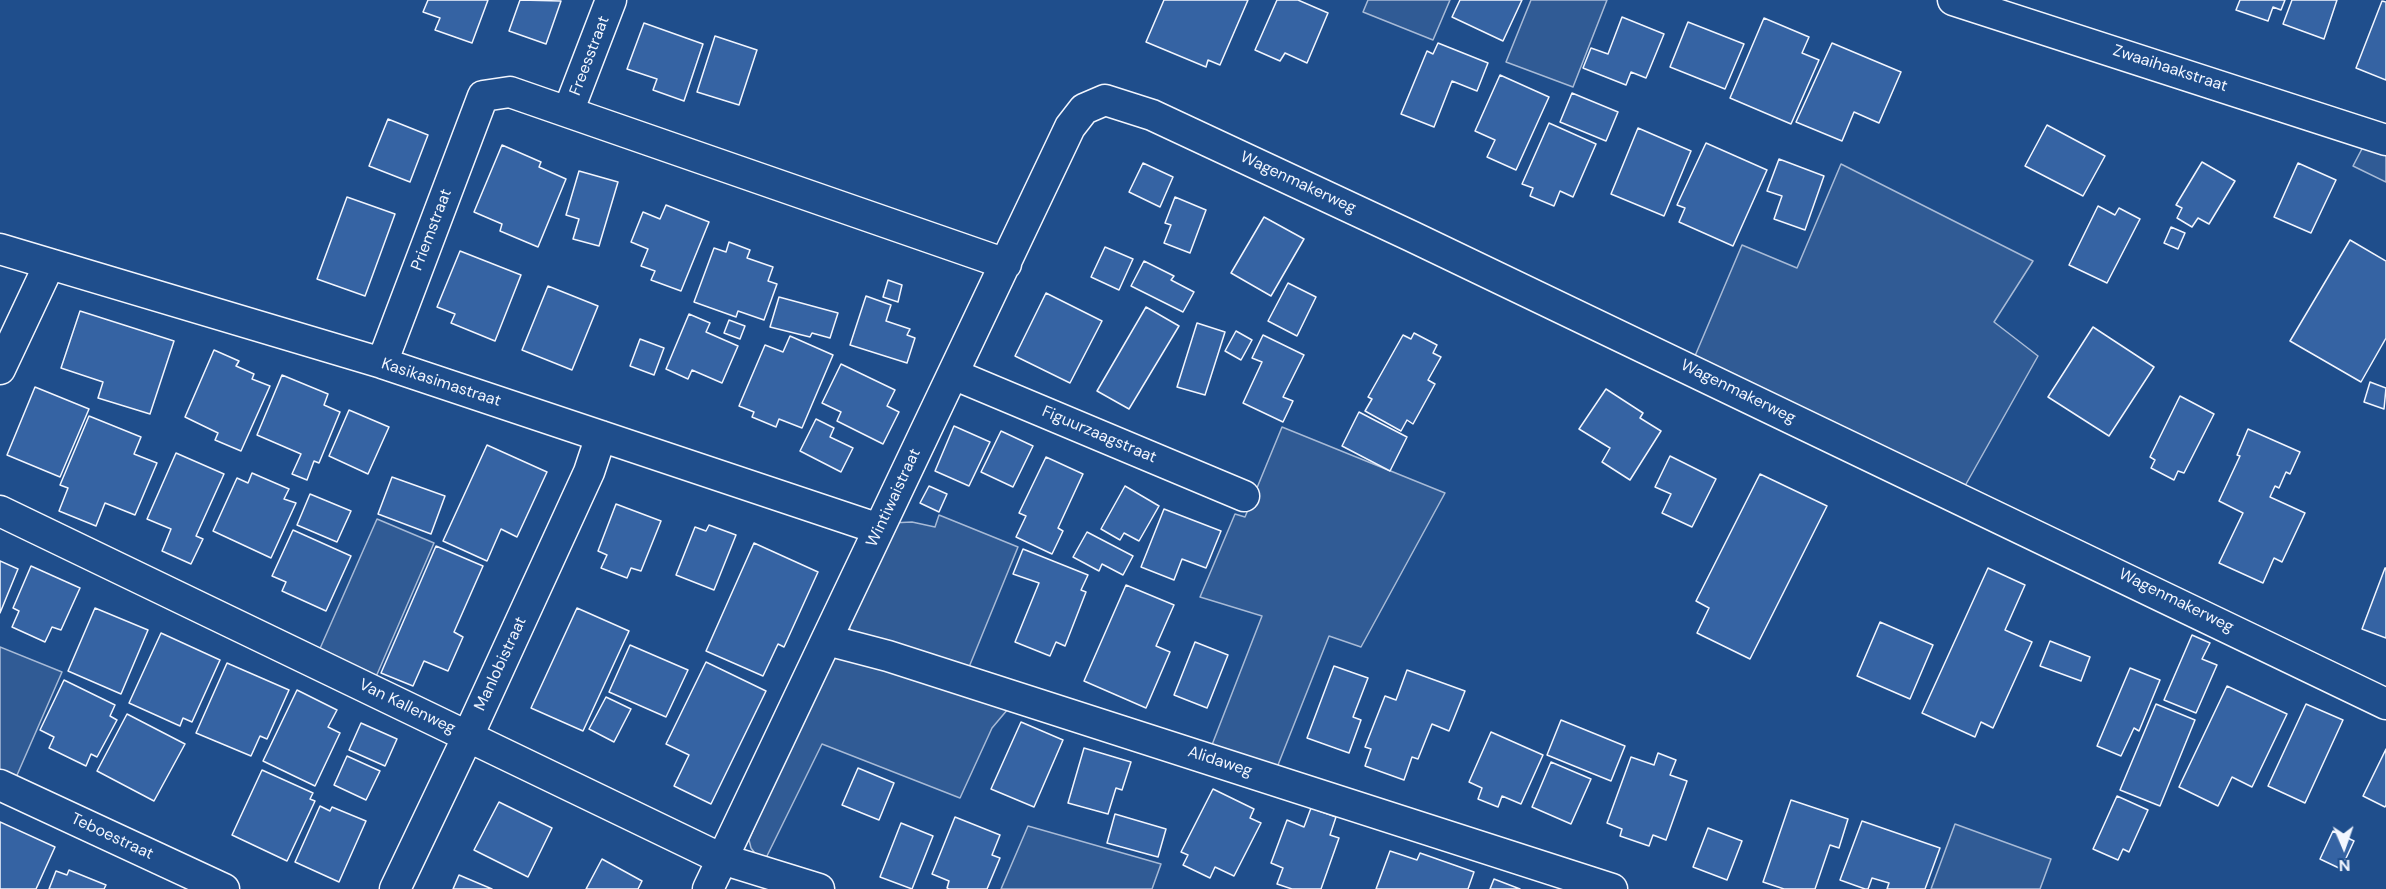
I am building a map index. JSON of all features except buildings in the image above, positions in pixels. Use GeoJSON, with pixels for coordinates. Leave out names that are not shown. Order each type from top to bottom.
{"type":"FeatureCollection","features":[{"type":"Feature","properties":{"kind":"street","name":"Freesstraat"},"geometry":{"type":"LineString","coordinates":[[568,112],[611,0]]}},
{"type":"Feature","properties":{"kind":"street","name":"Zwaaihaakstraat"},"geometry":{"type":"LineString","coordinates":[[1953,0],[2386,140]]}},
{"type":"Feature","properties":{"kind":"street","name":"Priemstraat"},"geometry":{"type":"LineString","coordinates":[[382,363],[483,96],[510,92],[568,112]]}},
{"type":"Feature","properties":{"kind":"street","name":"Wagenmakerweg"},"geometry":{"type":"LineString","coordinates":[[1084,109],[1105,100],[1152,116],[1476,267],[2386,704]]}},
{"type":"Feature","properties":{"kind":"street","name":"Wintiwaistraat"},"geometry":{"type":"LineString","coordinates":[[708,889],[1070,126],[1084,109]]}},
{"type":"Feature","properties":{"kind":"street"},"geometry":{"type":"LineString","coordinates":[[568,112],[1006,264]]}},
{"type":"Feature","properties":{"kind":"street","name":"Kasikasimastraat"},"geometry":{"type":"LineString","coordinates":[[0,249],[382,363],[879,529]]}},
{"type":"Feature","properties":{"kind":"street"},"geometry":{"type":"LineString","coordinates":[[0,369],[49,265]]}},
{"type":"Feature","properties":{"kind":"street","name":"Figuurzaagstraat"},"geometry":{"type":"LineString","coordinates":[[953,374],[1244,496]]}},
{"type":"Feature","properties":{"kind":"street","name":"Manlobistraat"},"geometry":{"type":"LineString","coordinates":[[395,889],[589,472],[601,436]]}},
{"type":"Feature","properties":{"kind":"street","name":"Van Kallenweg"},"geometry":{"type":"LineString","coordinates":[[0,511],[722,860],[819,889]]}},
{"type":"Feature","properties":{"kind":"street","name":"Alidaweg"},"geometry":{"type":"LineString","coordinates":[[827,640],[888,656],[1612,889]]}},
{"type":"Feature","properties":{"kind":"street","name":"Teboestraat"},"geometry":{"type":"LineString","coordinates":[[0,785],[224,889]]}},
{"type":"Feature","properties":{"kind":"shaded area"},"geometry":{"type":"Polygon","coordinates":[[[1368,0],[1450,0],[1433,40],[1363,12],[1368,0]]]}},
{"type":"Feature","properties":{"kind":"shaded area"},"geometry":{"type":"Polygon","coordinates":[[[1531,0],[1607,0],[1573,87],[1506,62],[1531,0]]]}},
{"type":"Feature","properties":{"kind":"shaded area"},"geometry":{"type":"Polygon","coordinates":[[[2365,143],[2386,149],[2386,182],[2353,166],[2365,143]]]}},
{"type":"Feature","properties":{"kind":"shaded area"},"geometry":{"type":"Polygon","coordinates":[[[1841,164],[2033,261],[1994,322],[2038,356],[1961,493],[1692,363],[1742,245],[1797,268],[1841,164]]]}},
{"type":"Feature","properties":{"kind":"shaded area"},"geometry":{"type":"Polygon","coordinates":[[[1282,427],[1445,493],[1361,647],[1329,636],[1276,770],[1210,750],[1262,616],[1200,597],[1235,514],[1245,517],[1282,427]]]}},
{"type":"Feature","properties":{"kind":"shaded area"},"geometry":{"type":"Polygon","coordinates":[[[939,515],[1018,547],[967,672],[851,633],[848,621],[891,523],[912,522],[935,527],[939,515]]]}},
{"type":"Feature","properties":{"kind":"shaded area"},"geometry":{"type":"Polygon","coordinates":[[[377,519],[434,543],[375,679],[318,653],[377,519]]]}},
{"type":"Feature","properties":{"kind":"shaded area"},"geometry":{"type":"Polygon","coordinates":[[[0,647],[62,672],[14,782],[0,776],[0,647]]]}},
{"type":"Feature","properties":{"kind":"shaded area"},"geometry":{"type":"Polygon","coordinates":[[[840,652],[1008,709],[992,728],[960,798],[822,744],[765,860],[757,856],[749,840],[820,672],[840,652]]]}},
{"type":"Feature","properties":{"kind":"shaded area"},"geometry":{"type":"Polygon","coordinates":[[[1955,824],[2051,859],[2040,889],[1931,889],[1955,824]]]}},
{"type":"Feature","properties":{"kind":"shaded area"},"geometry":{"type":"Polygon","coordinates":[[[1028,826],[1161,864],[1152,889],[1001,889],[1028,826]]]}}]}
